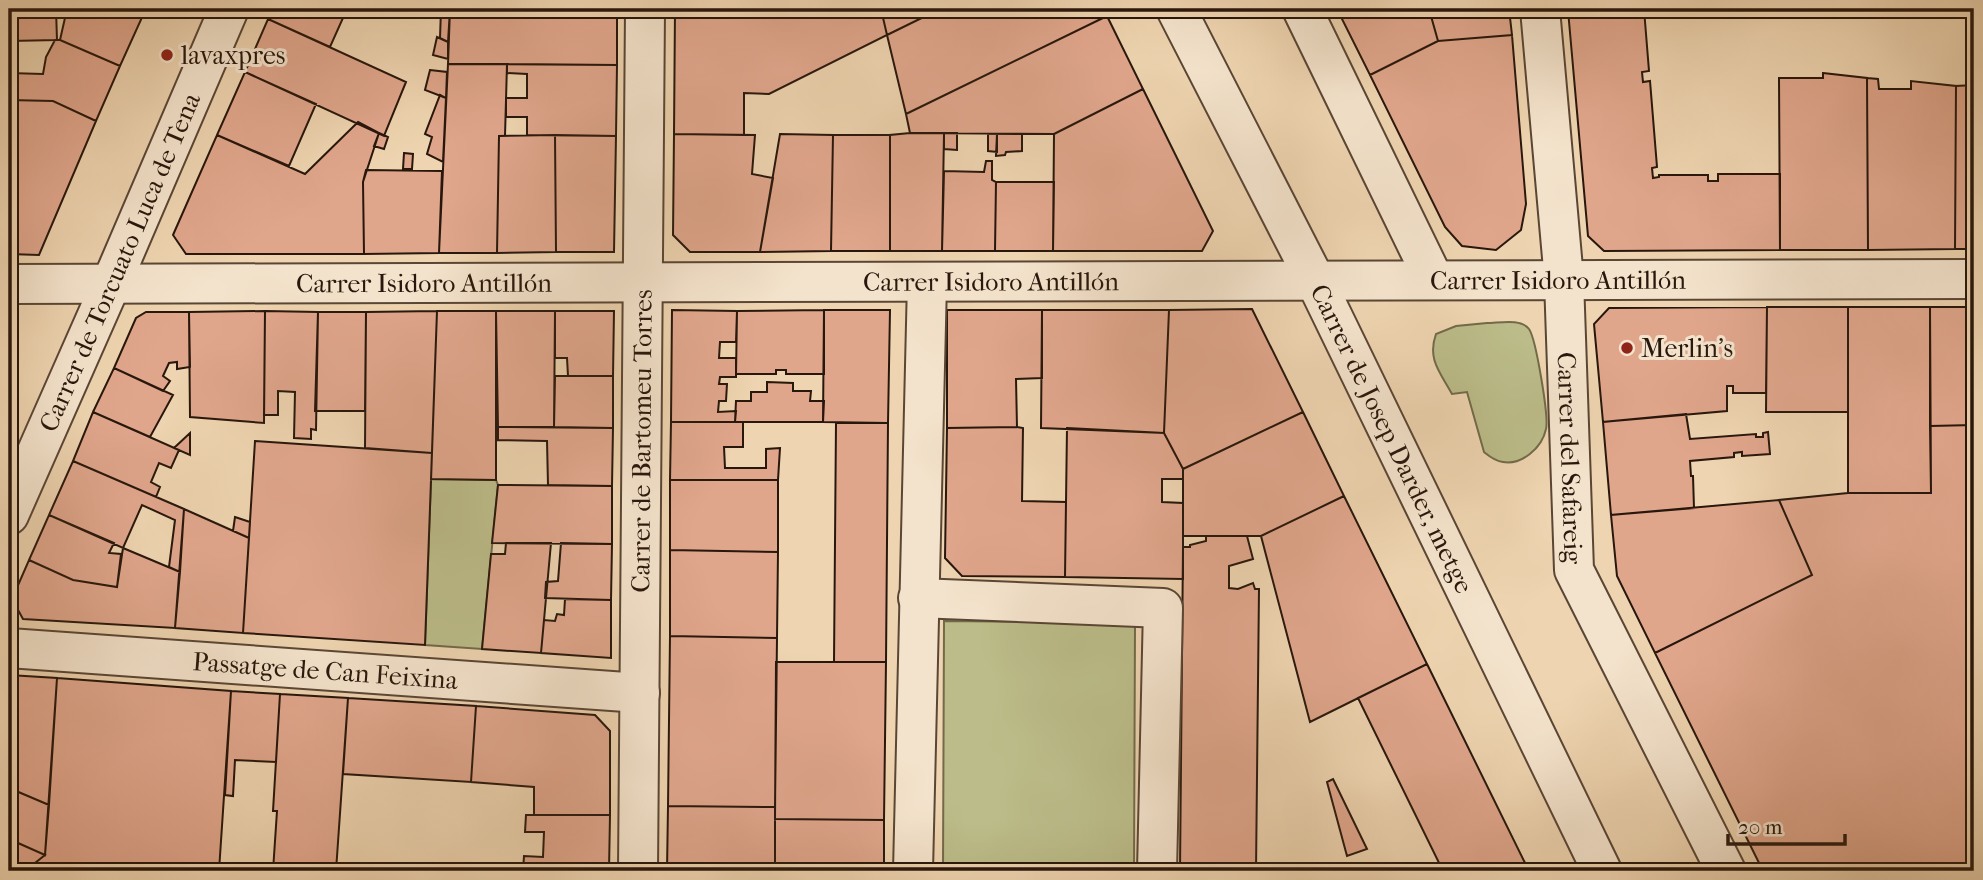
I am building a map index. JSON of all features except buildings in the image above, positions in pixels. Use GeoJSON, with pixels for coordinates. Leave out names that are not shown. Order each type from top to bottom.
{"type":"FeatureCollection","features":[{"type":"Feature","properties":{"kind":"street","name":"Carrer de Torcuato Luca de Tena"},"geometry":{"type":"LineString","coordinates":[[9,515],[229,9]]}},
{"type":"Feature","properties":{"kind":"street","name":"Carrer de Bartomeu Torres"},"geometry":{"type":"LineString","coordinates":[[638,871],[645,9]]}},
{"type":"Feature","properties":{"kind":"street","name":"Carrer de Josep Darder, metge"},"geometry":{"type":"LineString","coordinates":[[1176,9],[1315,281],[1602,871]]}},
{"type":"Feature","properties":{"kind":"street"},"geometry":{"type":"LineString","coordinates":[[1302,9],[1434,281]]}},
{"type":"Feature","properties":{"kind":"street","name":"Carrer del Safareig"},"geometry":{"type":"LineString","coordinates":[[1540,9],[1564,280],[1574,570],[1726,871]]}},
{"type":"Feature","properties":{"kind":"street","name":"Carrer Isidoro Antillón"},"geometry":{"type":"LineString","coordinates":[[9,284],[1974,279]]}},
{"type":"Feature","properties":{"kind":"street"},"geometry":{"type":"LineString","coordinates":[[913,871],[927,282]]}},
{"type":"Feature","properties":{"kind":"street"},"geometry":{"type":"LineString","coordinates":[[918,598],[1163,608],[1157,871]]}},
{"type":"Feature","properties":{"kind":"street","name":"Passatge de Can Feixina"},"geometry":{"type":"LineString","coordinates":[[9,648],[640,694]]}},
{"type":"Feature","properties":{"kind":"green space"},"geometry":{"type":"Polygon","coordinates":[[[1521,323],[1529,329],[1535,347],[1546,410],[1546,429],[1536,449],[1524,458],[1510,462],[1497,461],[1484,452],[1467,392],[1452,394],[1439,372],[1433,351],[1436,334],[1456,326],[1521,323]]]}},
{"type":"Feature","properties":{"kind":"green space"},"geometry":{"type":"Polygon","coordinates":[[[431,479],[496,480],[498,485],[482,649],[425,645],[431,479]]]}},
{"type":"Feature","properties":{"kind":"green space"},"geometry":{"type":"Polygon","coordinates":[[[944,621],[1135,623],[1134,871],[943,871],[944,621]]]}},
{"type":"Feature","properties":{"kind":"place","name":"lavaxpres"},"geometry":{"type":"Point","coordinates":[167,55]}},
{"type":"Feature","properties":{"kind":"place","name":"Merlin's"},"geometry":{"type":"Point","coordinates":[1627,348]}}]}
